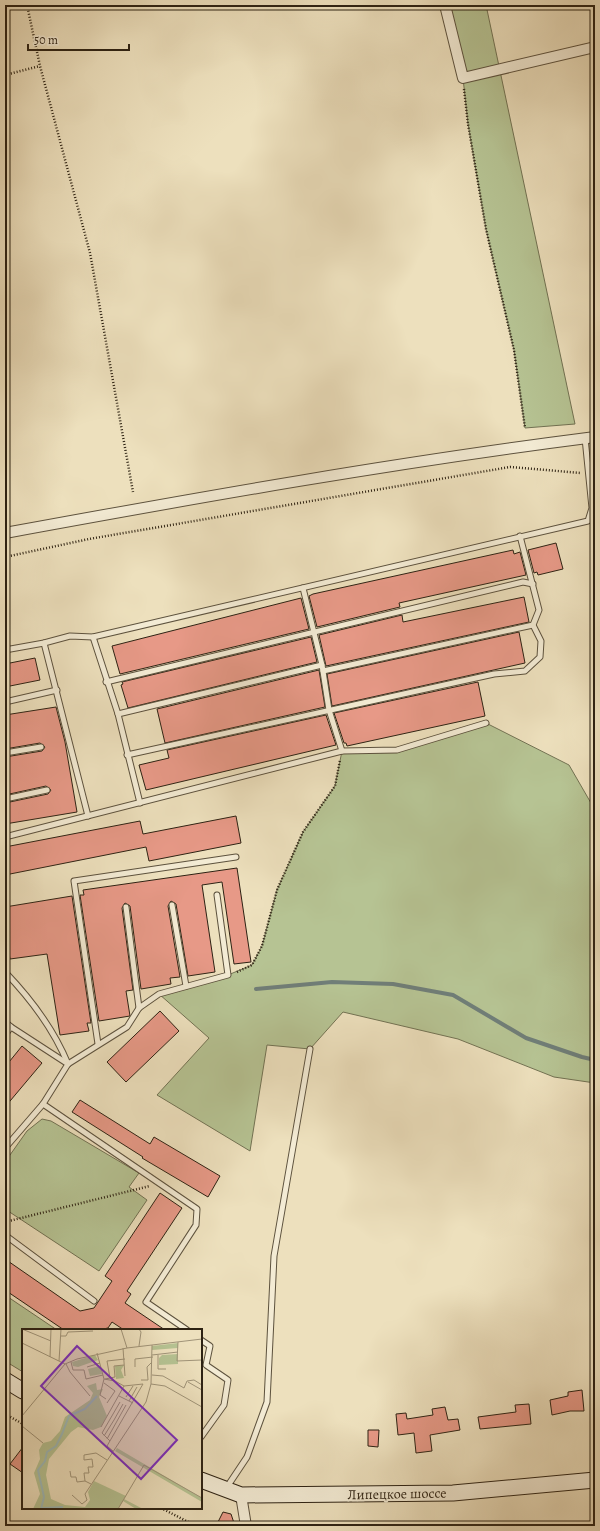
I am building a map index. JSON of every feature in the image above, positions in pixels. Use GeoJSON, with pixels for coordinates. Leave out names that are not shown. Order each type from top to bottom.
{"type":"FeatureCollection","features":[{"type":"Feature","properties":{"kind":"main road"},"geometry":{"type":"LineString","coordinates":[[5,1380],[22,1390]]}},
{"type":"Feature","properties":{"kind":"main road","name":"Липецкое шоссе"},"geometry":{"type":"LineString","coordinates":[[202,1480],[241,1496],[453,1493],[595,1480]]}},
{"type":"Feature","properties":{"kind":"street"},"geometry":{"type":"LineString","coordinates":[[445,5],[463,78],[595,47]]}},
{"type":"Feature","properties":{"kind":"street"},"geometry":{"type":"LineString","coordinates":[[5,533],[114,513],[500,449],[590,438]]}},
{"type":"Feature","properties":{"kind":"street"},"geometry":{"type":"LineString","coordinates":[[241,1496],[246,1526]]}},
{"type":"Feature","properties":{"kind":"lane"},"geometry":{"type":"LineString","coordinates":[[5,650],[44,643],[70,636],[93,637],[588,521],[592,508],[589,473],[590,438]]}},
{"type":"Feature","properties":{"kind":"lane"},"geometry":{"type":"LineString","coordinates":[[127,754],[494,674],[525,671],[540,657],[541,641],[533,625],[538,610],[533,584],[520,536]]}},
{"type":"Feature","properties":{"kind":"lane"},"geometry":{"type":"LineString","coordinates":[[106,682],[315,630],[523,582],[533,584]]}},
{"type":"Feature","properties":{"kind":"lane"},"geometry":{"type":"LineString","coordinates":[[304,588],[324,671],[329,710],[342,751]]}},
{"type":"Feature","properties":{"kind":"lane"},"geometry":{"type":"LineString","coordinates":[[324,671],[533,625]]}},
{"type":"Feature","properties":{"kind":"lane"},"geometry":{"type":"LineString","coordinates":[[93,637],[106,682],[118,714],[140,802]]}},
{"type":"Feature","properties":{"kind":"lane"},"geometry":{"type":"LineString","coordinates":[[44,643],[88,816]]}},
{"type":"Feature","properties":{"kind":"lane"},"geometry":{"type":"LineString","coordinates":[[118,714],[322,664]]}},
{"type":"Feature","properties":{"kind":"lane"},"geometry":{"type":"LineString","coordinates":[[5,702],[57,690]]}},
{"type":"Feature","properties":{"kind":"lane"},"geometry":{"type":"LineString","coordinates":[[5,837],[342,751],[397,750],[486,723]]}},
{"type":"Feature","properties":{"kind":"lane"},"geometry":{"type":"LineString","coordinates":[[5,753],[41,747]]}},
{"type":"Feature","properties":{"kind":"lane"},"geometry":{"type":"LineString","coordinates":[[5,799],[47,790]]}},
{"type":"Feature","properties":{"kind":"lane"},"geometry":{"type":"LineString","coordinates":[[98,1044],[74,881],[236,857]]}},
{"type":"Feature","properties":{"kind":"lane"},"geometry":{"type":"LineString","coordinates":[[5,1148],[43,1104],[68,1064],[127,1027],[139,1008],[159,994],[228,976],[217,895]]}},
{"type":"Feature","properties":{"kind":"lane"},"geometry":{"type":"LineString","coordinates":[[172,905],[186,986]]}},
{"type":"Feature","properties":{"kind":"lane"},"geometry":{"type":"LineString","coordinates":[[126,907],[139,1008]]}},
{"type":"Feature","properties":{"kind":"lane"},"geometry":{"type":"LineString","coordinates":[[5,972],[26,994],[61,1045],[68,1064]]}},
{"type":"Feature","properties":{"kind":"lane"},"geometry":{"type":"LineString","coordinates":[[5,1022],[68,1064]]}},
{"type":"Feature","properties":{"kind":"lane"},"geometry":{"type":"LineString","coordinates":[[5,1035],[11,1027]]}},
{"type":"Feature","properties":{"kind":"lane"},"geometry":{"type":"LineString","coordinates":[[226,1489],[247,1457],[267,1402],[274,1256],[310,1049]]}},
{"type":"Feature","properties":{"kind":"lane"},"geometry":{"type":"LineString","coordinates":[[43,1104],[197,1209],[196,1225],[146,1302],[186,1329]]}},
{"type":"Feature","properties":{"kind":"lane"},"geometry":{"type":"LineString","coordinates":[[5,1235],[94,1301]]}},
{"type":"Feature","properties":{"kind":"lane"},"geometry":{"type":"LineString","coordinates":[[202,1341],[210,1346],[206,1365],[228,1380],[224,1405],[202,1436]]}},
{"type":"Feature","properties":{"kind":"path"},"geometry":{"type":"LineString","coordinates":[[27,5],[40,66],[90,253],[133,492]]}},
{"type":"Feature","properties":{"kind":"path"},"geometry":{"type":"LineString","coordinates":[[5,75],[40,66]]}},
{"type":"Feature","properties":{"kind":"path"},"geometry":{"type":"LineString","coordinates":[[463,78],[468,124],[486,229],[514,350],[525,428]]}},
{"type":"Feature","properties":{"kind":"path"},"geometry":{"type":"LineString","coordinates":[[5,557],[89,539],[510,467],[589,473]]}},
{"type":"Feature","properties":{"kind":"path"},"geometry":{"type":"LineString","coordinates":[[228,976],[252,966],[262,946],[278,890],[303,832],[335,786],[342,751]]}},
{"type":"Feature","properties":{"kind":"path"},"geometry":{"type":"LineString","coordinates":[[5,1222],[162,1184]]}},
{"type":"Feature","properties":{"kind":"path"},"geometry":{"type":"LineString","coordinates":[[5,1414],[22,1423]]}},
{"type":"Feature","properties":{"kind":"path"},"geometry":{"type":"LineString","coordinates":[[163,1509],[196,1526]]}},
{"type":"Feature","properties":{"kind":"green space"},"geometry":{"type":"Polygon","coordinates":[[[445,5],[486,5],[575,424],[525,428],[514,350],[486,229],[468,124],[463,78],[445,5]]]}},
{"type":"Feature","properties":{"kind":"green space"},"geometry":{"type":"Polygon","coordinates":[[[486,723],[569,765],[595,810],[595,1083],[554,1077],[458,1039],[343,1012],[310,1049],[267,1045],[250,1151],[157,1095],[209,1038],[159,994],[228,975],[252,965],[262,946],[277,890],[303,832],[335,786],[342,751],[397,750],[486,723]]]}},
{"type":"Feature","properties":{"kind":"green space"},"geometry":{"type":"Polygon","coordinates":[[[42,1119],[51,1121],[139,1173],[129,1187],[147,1200],[99,1271],[5,1209],[5,1162],[27,1131],[42,1119]]]}},
{"type":"Feature","properties":{"kind":"green space"},"geometry":{"type":"Polygon","coordinates":[[[5,1295],[56,1329],[22,1329],[22,1371],[5,1361],[5,1295]]]}},
{"type":"Feature","properties":{"kind":"building"},"geometry":{"type":"Polygon","coordinates":[[[556,543],[563,569],[538,575],[537,572],[534,573],[528,550],[556,543]]]}},
{"type":"Feature","properties":{"kind":"building"},"geometry":{"type":"Polygon","coordinates":[[[513,550],[514,554],[520,552],[526,575],[399,603],[400,607],[317,627],[309,596],[313,594],[513,550]]]}},
{"type":"Feature","properties":{"kind":"building"},"geometry":{"type":"Polygon","coordinates":[[[524,597],[529,622],[326,666],[319,635],[402,615],[403,622],[524,597]]]}},
{"type":"Feature","properties":{"kind":"building"},"geometry":{"type":"Polygon","coordinates":[[[301,598],[309,629],[120,674],[112,646],[301,598]]]}},
{"type":"Feature","properties":{"kind":"building"},"geometry":{"type":"Polygon","coordinates":[[[519,632],[525,663],[332,706],[327,674],[519,632]]]}},
{"type":"Feature","properties":{"kind":"building"},"geometry":{"type":"Polygon","coordinates":[[[311,637],[317,662],[128,708],[121,685],[123,684],[122,682],[311,637]]]}},
{"type":"Feature","properties":{"kind":"building"},"geometry":{"type":"Polygon","coordinates":[[[35,658],[40,680],[5,687],[5,664],[35,658]]]}},
{"type":"Feature","properties":{"kind":"building"},"geometry":{"type":"Polygon","coordinates":[[[319,670],[325,707],[165,743],[157,709],[319,670]]]}},
{"type":"Feature","properties":{"kind":"building"},"geometry":{"type":"Polygon","coordinates":[[[478,682],[485,716],[347,746],[346,743],[344,743],[334,713],[478,682]]]}},
{"type":"Feature","properties":{"kind":"building"},"geometry":{"type":"Polygon","coordinates":[[[56,707],[65,742],[77,812],[5,824],[5,803],[48,794],[51,790],[46,786],[5,795],[5,757],[42,751],[45,747],[40,743],[5,749],[5,715],[56,707]]]}},
{"type":"Feature","properties":{"kind":"building"},"geometry":{"type":"Polygon","coordinates":[[[326,715],[336,745],[146,790],[139,765],[169,758],[167,750],[326,715]]]}},
{"type":"Feature","properties":{"kind":"building"},"geometry":{"type":"Polygon","coordinates":[[[236,816],[241,843],[149,861],[146,847],[5,875],[5,847],[140,821],[143,834],[236,816]]]}},
{"type":"Feature","properties":{"kind":"building"},"geometry":{"type":"Polygon","coordinates":[[[237,868],[251,962],[234,964],[222,882],[202,885],[215,972],[188,976],[176,904],[171,901],[168,906],[180,977],[170,978],[171,984],[141,989],[130,906],[125,903],[122,908],[133,990],[126,991],[130,1016],[99,1021],[80,895],[84,895],[83,890],[237,868]]]}},
{"type":"Feature","properties":{"kind":"building"},"geometry":{"type":"Polygon","coordinates":[[[72,896],[91,1023],[87,1023],[89,1031],[60,1035],[47,954],[10,959],[5,930],[5,907],[72,896]]]}},
{"type":"Feature","properties":{"kind":"building"},"geometry":{"type":"Polygon","coordinates":[[[160,1011],[179,1031],[126,1082],[107,1062],[160,1011]]]}},
{"type":"Feature","properties":{"kind":"building"},"geometry":{"type":"Polygon","coordinates":[[[22,1046],[42,1063],[5,1107],[5,1067],[22,1046]]]}},
{"type":"Feature","properties":{"kind":"building"},"geometry":{"type":"Polygon","coordinates":[[[80,1100],[150,1144],[154,1137],[220,1176],[208,1197],[142,1158],[143,1157],[72,1112],[80,1100]]]}},
{"type":"Feature","properties":{"kind":"building"},"geometry":{"type":"Polygon","coordinates":[[[160,1193],[182,1208],[127,1291],[131,1294],[125,1303],[164,1329],[122,1329],[112,1322],[108,1328],[103,1329],[63,1329],[5,1290],[5,1259],[80,1311],[94,1308],[112,1281],[105,1276],[160,1193]]]}},
{"type":"Feature","properties":{"kind":"building"},"geometry":{"type":"Polygon","coordinates":[[[582,1390],[584,1411],[570,1411],[552,1415],[550,1400],[568,1396],[568,1392],[582,1390]]]}},
{"type":"Feature","properties":{"kind":"building"},"geometry":{"type":"Polygon","coordinates":[[[529,1404],[531,1424],[480,1429],[478,1417],[516,1412],[515,1405],[529,1404]]]}},
{"type":"Feature","properties":{"kind":"building"},"geometry":{"type":"Polygon","coordinates":[[[445,1407],[448,1420],[458,1419],[460,1430],[430,1435],[432,1451],[416,1453],[414,1433],[398,1435],[396,1414],[406,1413],[407,1419],[433,1415],[432,1409],[445,1407]]]}},
{"type":"Feature","properties":{"kind":"building"},"geometry":{"type":"Polygon","coordinates":[[[368,1430],[379,1430],[378,1447],[368,1446],[368,1430]]]}},
{"type":"Feature","properties":{"kind":"building"},"geometry":{"type":"Polygon","coordinates":[[[22,1448],[22,1472],[10,1464],[22,1448]]]}},
{"type":"Feature","properties":{"kind":"building"},"geometry":{"type":"Polygon","coordinates":[[[223,1512],[231,1514],[235,1526],[216,1526],[223,1512]]]}},
{"type":"Feature","properties":{"kind":"waterway"},"geometry":{"type":"LineString","coordinates":[[256,989],[332,982],[393,984],[453,995],[526,1038],[595,1060]]}}]}
